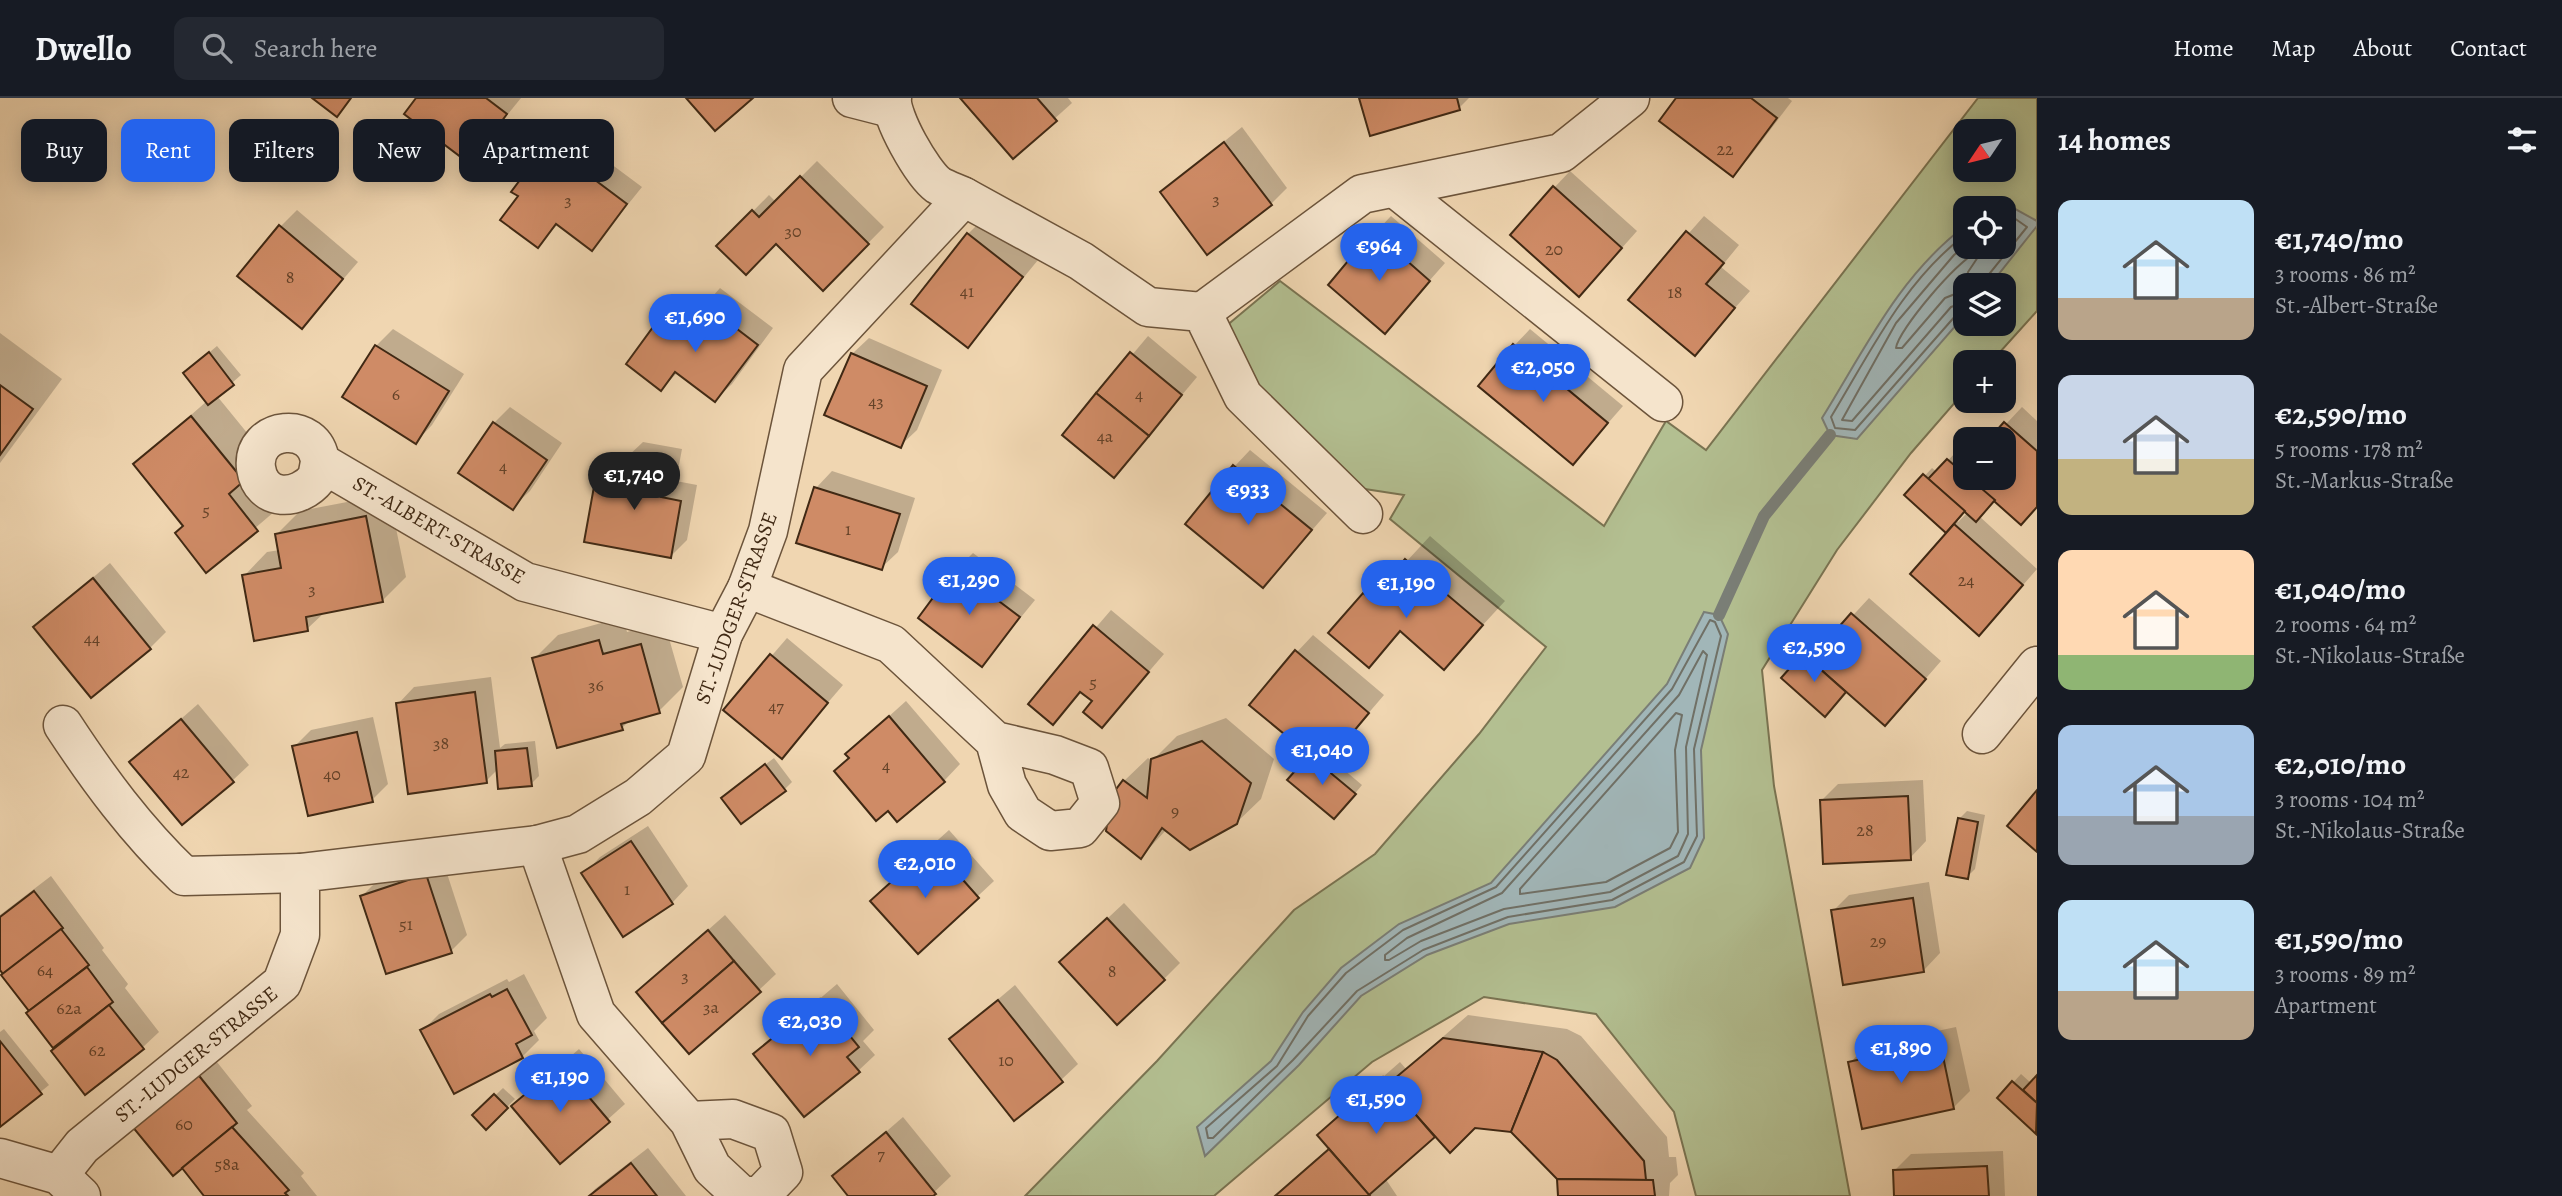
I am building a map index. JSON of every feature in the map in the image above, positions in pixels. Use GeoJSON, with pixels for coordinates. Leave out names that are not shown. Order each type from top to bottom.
{"type":"FeatureCollection","features":[{"type":"Feature","properties":{"kind":"street"},"geometry":{"type":"LineString","coordinates":[[852,98],[891,103],[913,151],[937,184],[1081,261],[1148,307],[1202,312],[1362,194],[1561,153],[1630,98]]}},
{"type":"Feature","properties":{"kind":"street"},"geometry":{"type":"LineString","coordinates":[[1395,188],[1663,402]]}},
{"type":"Feature","properties":{"kind":"street","name":"ST.-LUDGER-STRASSE"},"geometry":{"type":"LineString","coordinates":[[63,725],[106,790],[152,845],[184,876],[300,873],[537,845],[578,834],[638,797],[686,756],[723,635],[747,588],[768,531],[803,370],[964,197]]}},
{"type":"Feature","properties":{"kind":"street"},"geometry":{"type":"LineString","coordinates":[[1202,312],[1243,396],[1363,514]]}},
{"type":"Feature","properties":{"kind":"street","name":"ST.-ALBERT-STRASSE"},"geometry":{"type":"LineString","coordinates":[[320,462],[525,582],[723,635]]}},
{"type":"Feature","properties":{"kind":"street"},"geometry":{"type":"LineString","coordinates":[[747,588],[891,644],[995,741]]}},
{"type":"Feature","properties":{"kind":"street"},"geometry":{"type":"LineString","coordinates":[[1982,734],[2037,666]]}},
{"type":"Feature","properties":{"kind":"street"},"geometry":{"type":"LineString","coordinates":[[537,845],[596,1014],[690,1121]]}},
{"type":"Feature","properties":{"kind":"street","name":"ST.-LUDGER-STRASSE"},"geometry":{"type":"LineString","coordinates":[[70,1185],[82,1146],[282,983],[300,935],[300,873]]}},
{"type":"Feature","properties":{"kind":"street"},"geometry":{"type":"LineString","coordinates":[[0,1158],[70,1185]]}},
{"type":"Feature","properties":{"kind":"green space"},"geometry":{"type":"Polygon","coordinates":[[[1978,98],[2037,98],[2037,311],[2016,334],[2016,273],[1953,273],[1953,336],[2014,336],[2002,350],[1953,350],[1953,405],[1911,453],[1837,550],[1762,670],[1774,786],[1850,1196],[1696,1196],[1674,1112],[1596,1014],[1484,997],[1372,1062],[1214,1196],[1025,1196],[1157,1061],[1294,910],[1375,854],[1479,734],[1546,647],[1390,519],[1404,495],[1352,487],[1253,386],[1225,327],[1280,281],[1604,526],[1666,421],[1706,450],[1953,130],[1953,182],[2016,182],[2016,119],[1962,119],[1978,98]]]}},
{"type":"Feature","properties":{"kind":"water"},"geometry":{"type":"Polygon","coordinates":[[[2016,209],[2037,221],[2037,226],[2016,252],[2016,209]]]}},
{"type":"Feature","properties":{"kind":"water"},"geometry":{"type":"Polygon","coordinates":[[[1953,236],[1953,259],[2011,259],[2000,273],[1953,273],[1953,329],[1857,439],[1830,435],[1822,418],[1885,315],[1921,267],[1953,236]]]}},
{"type":"Feature","properties":{"kind":"water"},"geometry":{"type":"Polygon","coordinates":[[[1704,612],[1719,615],[1728,634],[1701,750],[1704,838],[1690,868],[1615,907],[1509,924],[1427,955],[1361,996],[1299,1065],[1205,1156],[1197,1127],[1271,1061],[1303,1012],[1341,968],[1399,924],[1491,883],[1667,684],[1704,612]]]}},
{"type":"Feature","properties":{"kind":"building"},"geometry":{"type":"Polygon","coordinates":[[[312,98],[351,98],[337,117],[312,98]]]}},
{"type":"Feature","properties":{"kind":"building"},"geometry":{"type":"Polygon","coordinates":[[[416,98],[486,98],[507,114],[503,119],[459,119],[459,156],[445,145],[445,119],[411,119],[404,114],[416,98]]]}},
{"type":"Feature","properties":{"kind":"building"},"geometry":{"type":"Polygon","coordinates":[[[686,98],[753,98],[715,131],[686,98]]]}},
{"type":"Feature","properties":{"kind":"building"},"geometry":{"type":"Polygon","coordinates":[[[960,98],[1037,98],[1057,121],[1013,159],[960,98]]]}},
{"type":"Feature","properties":{"kind":"building"},"geometry":{"type":"Polygon","coordinates":[[[1359,98],[1457,98],[1460,110],[1370,136],[1359,98]]]}},
{"type":"Feature","properties":{"kind":"building"},"geometry":{"type":"Polygon","coordinates":[[[1676,98],[1751,98],[1777,118],[1733,177],[1659,121],[1676,98]]]}},
{"type":"Feature","properties":{"kind":"building"},"geometry":{"type":"Polygon","coordinates":[[[1224,142],[1272,205],[1207,255],[1160,192],[1224,142]]]}},
{"type":"Feature","properties":{"kind":"building"},"geometry":{"type":"Polygon","coordinates":[[[800,176],[869,244],[823,291],[776,244],[746,275],[716,246],[752,210],[759,217],[800,176]]]}},
{"type":"Feature","properties":{"kind":"building"},"geometry":{"type":"Polygon","coordinates":[[[518,182],[598,182],[627,204],[592,251],[556,224],[538,248],[500,220],[518,196],[511,192],[518,182]]]}},
{"type":"Feature","properties":{"kind":"building"},"geometry":{"type":"Polygon","coordinates":[[[1553,186],[1622,248],[1579,297],[1510,235],[1553,186]]]}},
{"type":"Feature","properties":{"kind":"building"},"geometry":{"type":"Polygon","coordinates":[[[279,225],[343,279],[302,329],[237,276],[279,225]]]}},
{"type":"Feature","properties":{"kind":"building"},"geometry":{"type":"Polygon","coordinates":[[[1373,231],[1430,281],[1385,334],[1328,285],[1373,231]]]}},
{"type":"Feature","properties":{"kind":"building"},"geometry":{"type":"Polygon","coordinates":[[[1686,231],[1724,263],[1706,284],[1735,308],[1695,356],[1628,300],[1686,231]]]}},
{"type":"Feature","properties":{"kind":"building"},"geometry":{"type":"Polygon","coordinates":[[[967,233],[1023,277],[968,348],[911,304],[967,233]]]}},
{"type":"Feature","properties":{"kind":"building"},"geometry":{"type":"Polygon","coordinates":[[[703,303],[758,345],[715,402],[675,372],[661,391],[626,364],[656,323],[677,338],[703,303]]]}},
{"type":"Feature","properties":{"kind":"building"},"geometry":{"type":"Polygon","coordinates":[[[1513,344],[1608,423],[1573,465],[1478,386],[1513,344]]]}},
{"type":"Feature","properties":{"kind":"building"},"geometry":{"type":"Polygon","coordinates":[[[375,345],[449,391],[416,444],[342,397],[375,345]]]}},
{"type":"Feature","properties":{"kind":"building"},"geometry":{"type":"Polygon","coordinates":[[[209,352],[234,385],[208,405],[183,373],[209,352]]]}},
{"type":"Feature","properties":{"kind":"building"},"geometry":{"type":"Polygon","coordinates":[[[1130,352],[1182,395],[1149,436],[1096,393],[1130,352]]]}},
{"type":"Feature","properties":{"kind":"building"},"geometry":{"type":"Polygon","coordinates":[[[851,353],[927,386],[901,448],[824,415],[851,353]]]}},
{"type":"Feature","properties":{"kind":"building"},"geometry":{"type":"Polygon","coordinates":[[[0,385],[33,409],[0,455],[0,385]]]}},
{"type":"Feature","properties":{"kind":"building"},"geometry":{"type":"Polygon","coordinates":[[[1096,393],[1149,436],[1114,478],[1062,435],[1096,393]]]}},
{"type":"Feature","properties":{"kind":"building"},"geometry":{"type":"Polygon","coordinates":[[[191,416],[244,481],[229,494],[258,531],[206,573],[175,533],[183,526],[133,464],[191,416]]]}},
{"type":"Feature","properties":{"kind":"building"},"geometry":{"type":"Polygon","coordinates":[[[493,422],[547,460],[513,510],[458,473],[493,422]]]}},
{"type":"Feature","properties":{"kind":"building"},"geometry":{"type":"Polygon","coordinates":[[[2016,433],[2037,451],[2037,507],[2021,525],[1982,490],[2016,490],[2016,433]]]}},
{"type":"Feature","properties":{"kind":"building"},"geometry":{"type":"Polygon","coordinates":[[[625,457],[666,465],[661,497],[681,501],[671,558],[584,542],[595,481],[620,486],[625,457]]]}},
{"type":"Feature","properties":{"kind":"building"},"geometry":{"type":"Polygon","coordinates":[[[1947,459],[1953,464],[1953,490],[1983,490],[1995,500],[1976,522],[1928,479],[1947,459]]]}},
{"type":"Feature","properties":{"kind":"building"},"geometry":{"type":"Polygon","coordinates":[[[1233,465],[1312,530],[1263,588],[1185,524],[1233,465]]]}},
{"type":"Feature","properties":{"kind":"building"},"geometry":{"type":"Polygon","coordinates":[[[1923,474],[1965,511],[1946,533],[1904,495],[1923,474]]]}},
{"type":"Feature","properties":{"kind":"building"},"geometry":{"type":"Polygon","coordinates":[[[814,487],[900,514],[882,570],[796,543],[814,487]]]}},
{"type":"Feature","properties":{"kind":"building"},"geometry":{"type":"Polygon","coordinates":[[[366,516],[383,602],[306,617],[308,631],[254,641],[242,575],[281,568],[275,534],[366,516]]]}},
{"type":"Feature","properties":{"kind":"building"},"geometry":{"type":"Polygon","coordinates":[[[1954,524],[2023,585],[1979,636],[1910,574],[1954,524]]]}},
{"type":"Feature","properties":{"kind":"building"},"geometry":{"type":"Polygon","coordinates":[[[1405,559],[1483,625],[1444,670],[1400,631],[1369,668],[1328,633],[1363,593],[1371,599],[1405,559]]]}},
{"type":"Feature","properties":{"kind":"building"},"geometry":{"type":"Polygon","coordinates":[[[955,568],[1020,617],[982,667],[918,618],[955,568]]]}},
{"type":"Feature","properties":{"kind":"building"},"geometry":{"type":"Polygon","coordinates":[[[93,578],[151,649],[91,698],[33,627],[93,578]]]}},
{"type":"Feature","properties":{"kind":"building"},"geometry":{"type":"Polygon","coordinates":[[[1851,613],[1926,679],[1885,726],[1810,660],[1851,613]]]}},
{"type":"Feature","properties":{"kind":"building"},"geometry":{"type":"Polygon","coordinates":[[[1093,625],[1149,672],[1102,728],[1083,712],[1092,701],[1080,692],[1053,725],[1028,704],[1093,625]]]}},
{"type":"Feature","properties":{"kind":"building"},"geometry":{"type":"Polygon","coordinates":[[[599,640],[603,654],[641,644],[660,713],[621,724],[623,730],[557,748],[532,658],[599,640]]]}},
{"type":"Feature","properties":{"kind":"building"},"geometry":{"type":"Polygon","coordinates":[[[1295,650],[1369,713],[1324,767],[1249,705],[1295,650]]]}},
{"type":"Feature","properties":{"kind":"building"},"geometry":{"type":"Polygon","coordinates":[[[1806,650],[1814,657],[1810,660],[1846,692],[1825,717],[1781,678],[1806,650]]]}},
{"type":"Feature","properties":{"kind":"building"},"geometry":{"type":"Polygon","coordinates":[[[770,654],[828,703],[782,759],[723,710],[770,654]]]}},
{"type":"Feature","properties":{"kind":"building"},"geometry":{"type":"Polygon","coordinates":[[[475,692],[487,783],[408,794],[396,703],[475,692]]]}},
{"type":"Feature","properties":{"kind":"building"},"geometry":{"type":"Polygon","coordinates":[[[889,716],[945,782],[897,822],[888,811],[876,821],[834,771],[849,758],[845,754],[889,716]]]}},
{"type":"Feature","properties":{"kind":"building"},"geometry":{"type":"Polygon","coordinates":[[[181,719],[234,782],[182,825],[129,762],[181,719]]]}},
{"type":"Feature","properties":{"kind":"building"},"geometry":{"type":"Polygon","coordinates":[[[357,732],[373,802],[308,816],[292,746],[357,732]]]}},
{"type":"Feature","properties":{"kind":"building"},"geometry":{"type":"Polygon","coordinates":[[[1202,741],[1251,783],[1237,824],[1190,850],[1162,828],[1141,859],[1106,831],[1111,796],[1123,780],[1147,798],[1151,759],[1202,741]]]}},
{"type":"Feature","properties":{"kind":"building"},"geometry":{"type":"Polygon","coordinates":[[[527,748],[532,786],[498,789],[495,751],[527,748]]]}},
{"type":"Feature","properties":{"kind":"building"},"geometry":{"type":"Polygon","coordinates":[[[1309,755],[1356,794],[1334,819],[1287,780],[1309,755]]]}},
{"type":"Feature","properties":{"kind":"building"},"geometry":{"type":"Polygon","coordinates":[[[765,764],[786,791],[741,824],[721,798],[765,764]]]}},
{"type":"Feature","properties":{"kind":"building"},"geometry":{"type":"Polygon","coordinates":[[[2037,790],[2037,852],[2007,826],[2037,790]]]}},
{"type":"Feature","properties":{"kind":"building"},"geometry":{"type":"Polygon","coordinates":[[[1908,796],[1911,860],[1823,864],[1820,800],[1908,796]]]}},
{"type":"Feature","properties":{"kind":"building"},"geometry":{"type":"Polygon","coordinates":[[[1958,818],[1978,822],[1968,879],[1946,875],[1958,818]]]}},
{"type":"Feature","properties":{"kind":"building"},"geometry":{"type":"Polygon","coordinates":[[[631,841],[673,904],[623,937],[581,873],[631,841]]]}},
{"type":"Feature","properties":{"kind":"building"},"geometry":{"type":"Polygon","coordinates":[[[932,845],[979,898],[918,954],[870,901],[932,845]]]}},
{"type":"Feature","properties":{"kind":"building"},"geometry":{"type":"Polygon","coordinates":[[[426,874],[452,953],[386,974],[360,896],[426,874]]]}},
{"type":"Feature","properties":{"kind":"building"},"geometry":{"type":"Polygon","coordinates":[[[34,891],[63,928],[3,974],[0,970],[0,917],[34,891]]]}},
{"type":"Feature","properties":{"kind":"building"},"geometry":{"type":"Polygon","coordinates":[[[1913,898],[1924,972],[1843,985],[1831,910],[1913,898]]]}},
{"type":"Feature","properties":{"kind":"building"},"geometry":{"type":"Polygon","coordinates":[[[1107,918],[1165,980],[1117,1025],[1059,962],[1107,918]]]}},
{"type":"Feature","properties":{"kind":"building"},"geometry":{"type":"Polygon","coordinates":[[[61,929],[89,965],[29,1011],[1,975],[61,929]]]}},
{"type":"Feature","properties":{"kind":"building"},"geometry":{"type":"Polygon","coordinates":[[[708,930],[734,961],[662,1023],[636,992],[708,930]]]}},
{"type":"Feature","properties":{"kind":"building"},"geometry":{"type":"Polygon","coordinates":[[[734,961],[761,992],[689,1054],[662,1023],[734,961]]]}},
{"type":"Feature","properties":{"kind":"building"},"geometry":{"type":"Polygon","coordinates":[[[87,967],[113,1002],[53,1048],[26,1013],[87,967]]]}},
{"type":"Feature","properties":{"kind":"building"},"geometry":{"type":"Polygon","coordinates":[[[507,989],[532,1035],[516,1044],[523,1058],[454,1094],[420,1030],[490,994],[492,997],[507,989]]]}},
{"type":"Feature","properties":{"kind":"building"},"geometry":{"type":"Polygon","coordinates":[[[820,999],[859,1047],[847,1057],[860,1072],[804,1117],[753,1054],[820,999]]]}},
{"type":"Feature","properties":{"kind":"building"},"geometry":{"type":"Polygon","coordinates":[[[998,1000],[1063,1082],[1014,1121],[949,1039],[998,1000]]]}},
{"type":"Feature","properties":{"kind":"building"},"geometry":{"type":"Polygon","coordinates":[[[109,1005],[144,1049],[85,1095],[51,1051],[109,1005]]]}},
{"type":"Feature","properties":{"kind":"building"},"geometry":{"type":"Polygon","coordinates":[[[1443,1038],[1543,1052],[1511,1132],[1475,1128],[1450,1153],[1388,1084],[1443,1038]]]}},
{"type":"Feature","properties":{"kind":"building"},"geometry":{"type":"Polygon","coordinates":[[[0,1041],[42,1094],[0,1127],[0,1041]]]}},
{"type":"Feature","properties":{"kind":"building"},"geometry":{"type":"Polygon","coordinates":[[[1940,1042],[1954,1109],[1862,1129],[1848,1062],[1940,1042]]]}},
{"type":"Feature","properties":{"kind":"building"},"geometry":{"type":"Polygon","coordinates":[[[1543,1052],[1557,1060],[1644,1161],[1646,1180],[1557,1179],[1511,1132],[1543,1052]]]}},
{"type":"Feature","properties":{"kind":"building"},"geometry":{"type":"Polygon","coordinates":[[[561,1064],[610,1122],[560,1164],[511,1106],[561,1064]]]}},
{"type":"Feature","properties":{"kind":"building"},"geometry":{"type":"Polygon","coordinates":[[[196,1072],[237,1123],[173,1176],[131,1125],[196,1072]]]}},
{"type":"Feature","properties":{"kind":"building"},"geometry":{"type":"Polygon","coordinates":[[[2037,1075],[2037,1103],[2023,1090],[2037,1075]]]}},
{"type":"Feature","properties":{"kind":"building"},"geometry":{"type":"Polygon","coordinates":[[[1383,1077],[1435,1137],[1369,1195],[1317,1135],[1383,1077]]]}},
{"type":"Feature","properties":{"kind":"building"},"geometry":{"type":"Polygon","coordinates":[[[2012,1081],[2037,1103],[2036,1134],[1997,1098],[2012,1081]]]}},
{"type":"Feature","properties":{"kind":"building"},"geometry":{"type":"Polygon","coordinates":[[[494,1094],[508,1108],[486,1130],[472,1115],[494,1094]]]}},
{"type":"Feature","properties":{"kind":"building"},"geometry":{"type":"Polygon","coordinates":[[[232,1127],[289,1190],[285,1193],[288,1196],[204,1196],[182,1168],[232,1127]]]}},
{"type":"Feature","properties":{"kind":"building"},"geometry":{"type":"Polygon","coordinates":[[[886,1132],[936,1194],[848,1196],[832,1176],[886,1132]]]}},
{"type":"Feature","properties":{"kind":"building"},"geometry":{"type":"Polygon","coordinates":[[[1329,1149],[1370,1196],[1275,1196],[1329,1149]]]}},
{"type":"Feature","properties":{"kind":"building"},"geometry":{"type":"Polygon","coordinates":[[[631,1163],[657,1196],[589,1196],[631,1163]]]}},
{"type":"Feature","properties":{"kind":"building"},"geometry":{"type":"Polygon","coordinates":[[[1987,1166],[1989,1196],[1894,1196],[1893,1170],[1987,1166]]]}},
{"type":"Feature","properties":{"kind":"building"},"geometry":{"type":"Polygon","coordinates":[[[1557,1179],[1653,1180],[1655,1196],[1558,1196],[1557,1179]]]}},
{"type":"Feature","properties":{"kind":"waterway"},"geometry":{"type":"LineString","coordinates":[[1719,615],[1764,516],[1830,435]]}}]}
